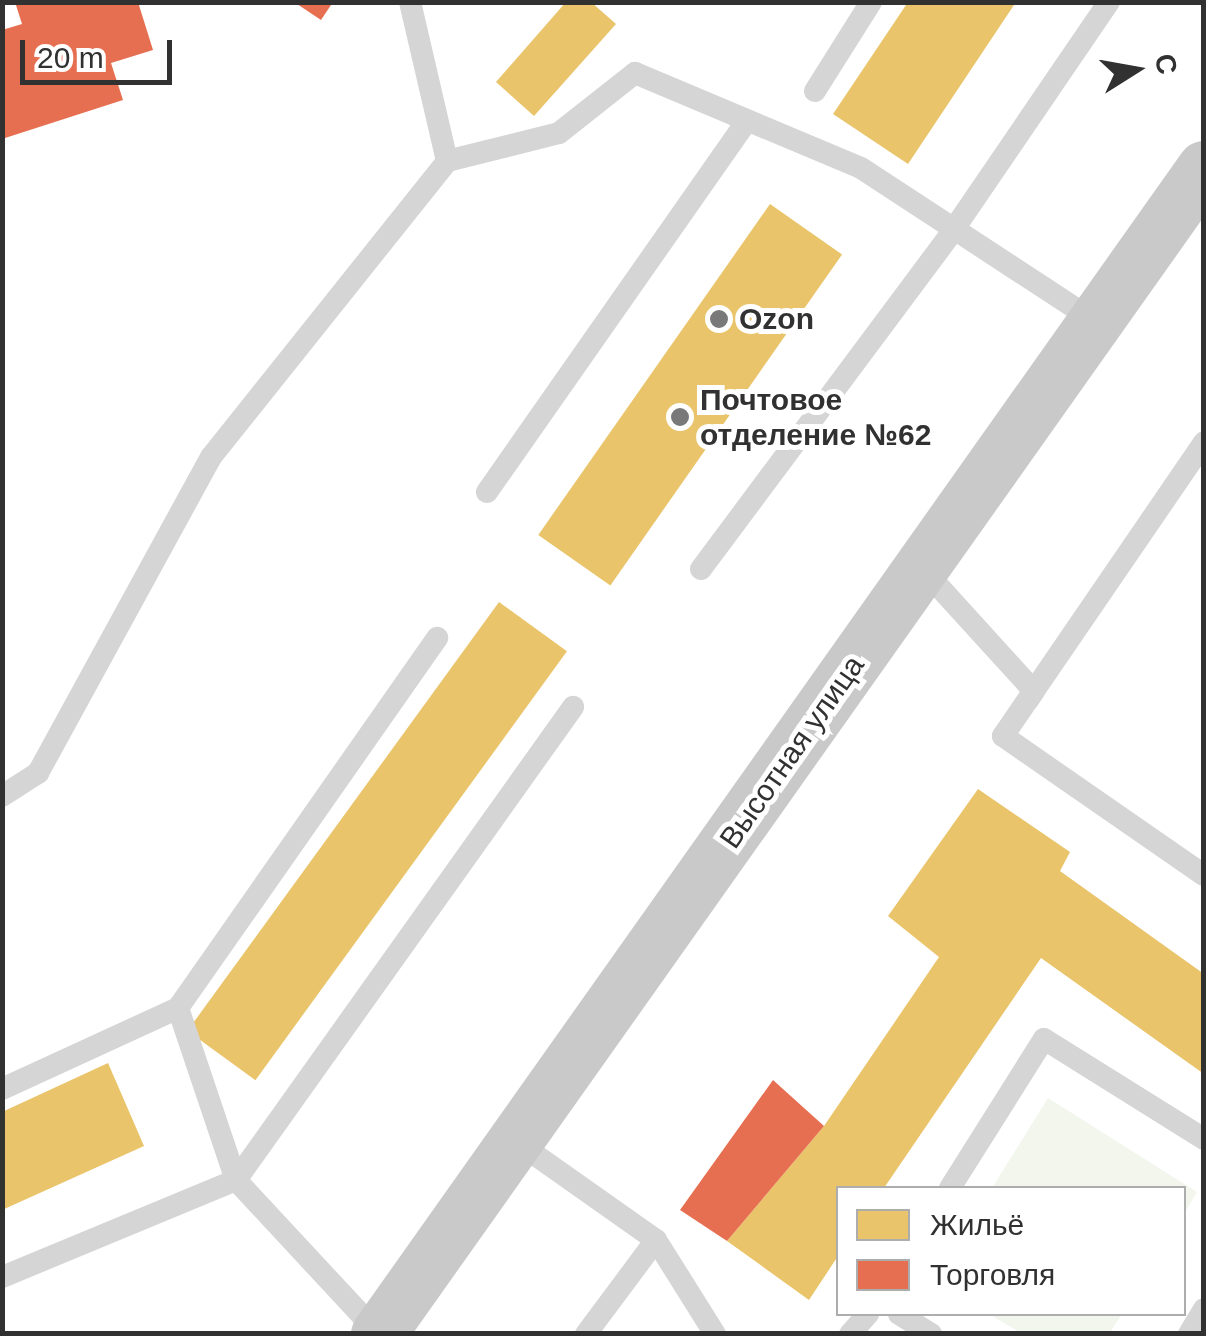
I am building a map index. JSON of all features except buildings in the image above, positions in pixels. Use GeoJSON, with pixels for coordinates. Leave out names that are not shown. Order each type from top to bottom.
{"type":"FeatureCollection","features":[{"type":"Feature","properties":{"kind":"main road","name":"Высотная улица"},"geometry":{"type":"LineString","coordinates":[[378,1334],[1204,168]]}},
{"type":"Feature","properties":{"kind":"lane"},"geometry":{"type":"LineString","coordinates":[[410,2],[447,162]]}},
{"type":"Feature","properties":{"kind":"lane"},"geometry":{"type":"LineString","coordinates":[[815,91],[871,2]]}},
{"type":"Feature","properties":{"kind":"lane"},"geometry":{"type":"LineString","coordinates":[[701,569],[954,229],[1109,2]]}},
{"type":"Feature","properties":{"kind":"lane"},"geometry":{"type":"LineString","coordinates":[[2,796],[38,773],[211,457],[447,162],[558,134],[635,73],[861,168],[1096,322]]}},
{"type":"Feature","properties":{"kind":"lane"},"geometry":{"type":"LineString","coordinates":[[487,492],[746,122]]}},
{"type":"Feature","properties":{"kind":"lane"},"geometry":{"type":"LineString","coordinates":[[1204,442],[1003,736],[1204,875]]}},
{"type":"Feature","properties":{"kind":"lane"},"geometry":{"type":"LineString","coordinates":[[922,568],[1034,691]]}},
{"type":"Feature","properties":{"kind":"lane"},"geometry":{"type":"LineString","coordinates":[[2,1090],[178,1008],[438,638]]}},
{"type":"Feature","properties":{"kind":"lane"},"geometry":{"type":"LineString","coordinates":[[2,1278],[236,1180],[572,707]]}},
{"type":"Feature","properties":{"kind":"lane"},"geometry":{"type":"LineString","coordinates":[[178,1008],[236,1180],[378,1334]]}},
{"type":"Feature","properties":{"kind":"lane"},"geometry":{"type":"LineString","coordinates":[[951,1186],[1044,1039],[1204,1139]]}},
{"type":"Feature","properties":{"kind":"lane"},"geometry":{"type":"LineString","coordinates":[[517,1142],[656,1240],[716,1334]]}},
{"type":"Feature","properties":{"kind":"lane"},"geometry":{"type":"LineString","coordinates":[[586,1334],[656,1240]]}},
{"type":"Feature","properties":{"kind":"lane"},"geometry":{"type":"LineString","coordinates":[[1188,1334],[1204,1309]]}},
{"type":"Feature","properties":{"kind":"lane"},"geometry":{"type":"LineString","coordinates":[[902,1316],[931,1334]]}},
{"type":"Feature","properties":{"kind":"shaded area"},"geometry":{"type":"Polygon","coordinates":[[[1048,1098],[1197,1192],[1186,1211],[1186,1186],[993,1186],[1048,1098]]]}},
{"type":"Feature","properties":{"kind":"shaded area"},"geometry":{"type":"Polygon","coordinates":[[[992,1316],[1121,1316],[1109,1334],[1021,1333],[992,1316]]]}},
{"type":"Feature","properties":{"kind":"place","name":"Ozon"},"geometry":{"type":"Point","coordinates":[719,319]}},
{"type":"Feature","properties":{"kind":"place","name":"Почтовое отделение №62"},"geometry":{"type":"Point","coordinates":[680,417]}}]}
